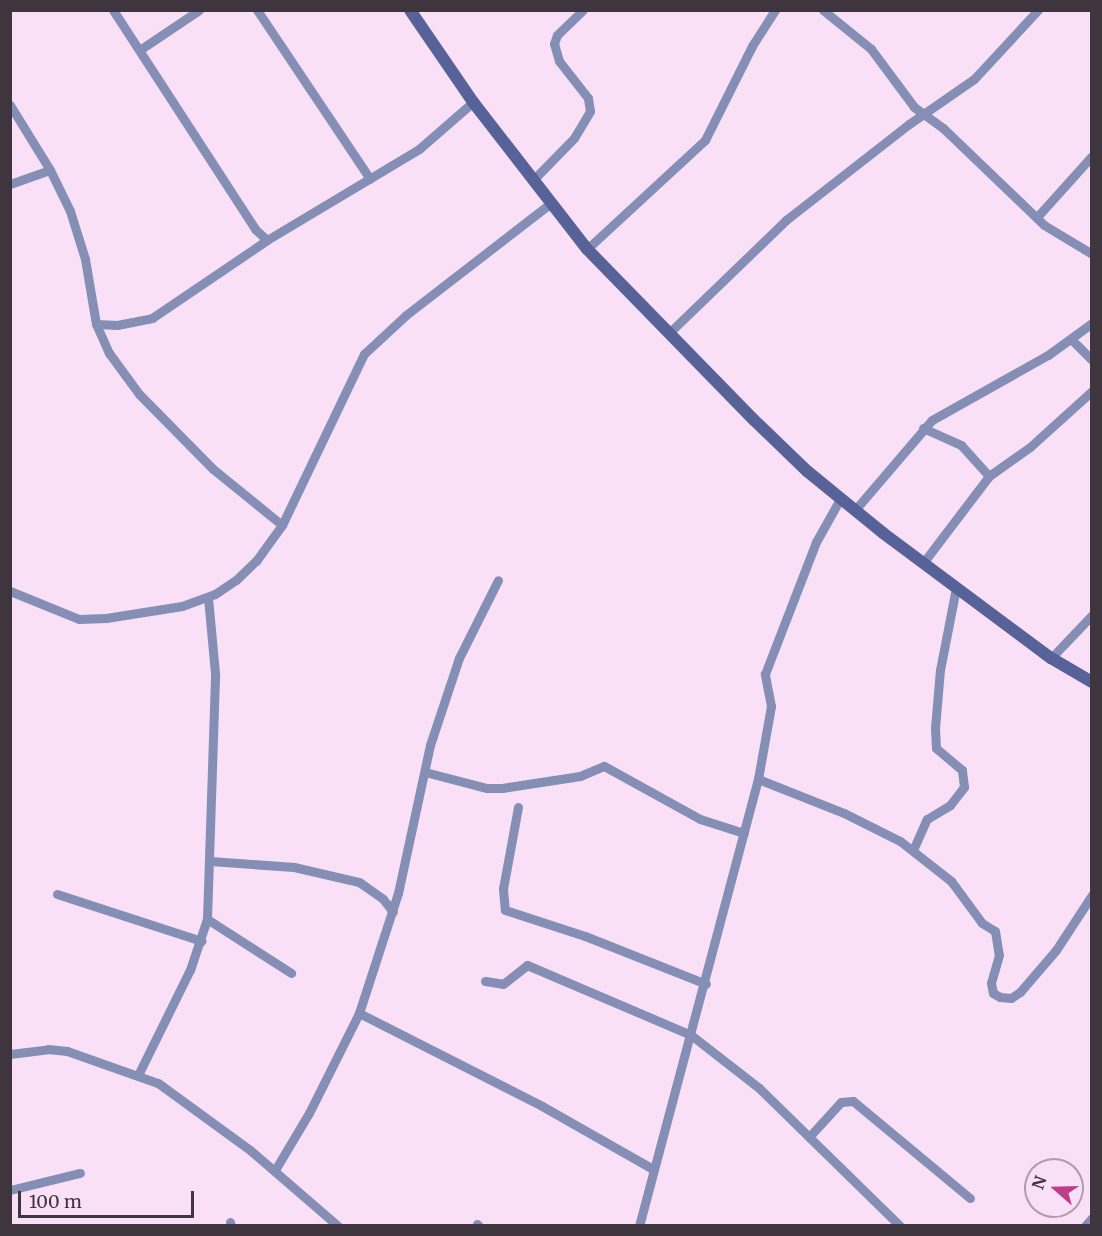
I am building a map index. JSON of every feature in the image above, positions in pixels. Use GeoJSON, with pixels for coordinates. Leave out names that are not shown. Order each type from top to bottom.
{"type":"FeatureCollection","features":[{"type":"Feature","properties":{"kind":"street"},"geometry":{"type":"LineString","coordinates":[[113,10],[141,49],[256,230],[267,240]]}},
{"type":"Feature","properties":{"kind":"street"},"geometry":{"type":"LineString","coordinates":[[141,49],[199,10]]}},
{"type":"Feature","properties":{"kind":"street"},"geometry":{"type":"LineString","coordinates":[[257,10],[370,179]]}},
{"type":"Feature","properties":{"kind":"street"},"geometry":{"type":"LineString","coordinates":[[410,10],[473,102],[587,249],[790,456],[840,499],[956,588],[1050,658],[1092,682]]}},
{"type":"Feature","properties":{"kind":"street"},"geometry":{"type":"LineString","coordinates":[[532,180],[574,138],[590,111],[588,98],[564,70],[554,44],[557,35],[583,10]]}},
{"type":"Feature","properties":{"kind":"street"},"geometry":{"type":"LineString","coordinates":[[587,249],[635,208],[705,140],[752,46],[775,10]]}},
{"type":"Feature","properties":{"kind":"street"},"geometry":{"type":"LineString","coordinates":[[823,10],[871,49],[895,87],[1052,232],[1092,254]]}},
{"type":"Feature","properties":{"kind":"street"},"geometry":{"type":"LineString","coordinates":[[669,333],[786,220],[924,114],[974,79],[1034,12]]}},
{"type":"Feature","properties":{"kind":"street"},"geometry":{"type":"LineString","coordinates":[[96,324],[117,326],[152,318],[267,240],[434,139],[473,102]]}},
{"type":"Feature","properties":{"kind":"street"},"geometry":{"type":"LineString","coordinates":[[10,105],[50,170],[79,234],[96,324],[109,353],[140,394],[240,494],[282,525]]}},
{"type":"Feature","properties":{"kind":"street"},"geometry":{"type":"LineString","coordinates":[[1037,217],[1092,156]]}},
{"type":"Feature","properties":{"kind":"street"},"geometry":{"type":"LineString","coordinates":[[10,184],[50,170]]}},
{"type":"Feature","properties":{"kind":"street"},"geometry":{"type":"LineString","coordinates":[[10,591],[79,619],[150,613],[208,597],[236,580],[256,561],[282,525],[364,354],[406,315],[551,203]]}},
{"type":"Feature","properties":{"kind":"street"},"geometry":{"type":"LineString","coordinates":[[855,510],[923,428],[942,413],[980,397],[1092,323]]}},
{"type":"Feature","properties":{"kind":"street"},"geometry":{"type":"LineString","coordinates":[[1071,339],[1092,360]]}},
{"type":"Feature","properties":{"kind":"street"},"geometry":{"type":"LineString","coordinates":[[923,563],[989,476],[1030,447],[1092,391]]}},
{"type":"Feature","properties":{"kind":"street"},"geometry":{"type":"LineString","coordinates":[[923,428],[961,445],[989,476]]}},
{"type":"Feature","properties":{"kind":"street"},"geometry":{"type":"LineString","coordinates":[[639,1226],[706,984],[758,779],[771,706],[765,674],[816,542],[840,499]]}},
{"type":"Feature","properties":{"kind":"street"},"geometry":{"type":"LineString","coordinates":[[275,1170],[309,1113],[359,1013],[393,912],[430,745],[459,658],[498,580]]}},
{"type":"Feature","properties":{"kind":"street"},"geometry":{"type":"LineString","coordinates":[[913,850],[927,819],[950,806],[964,787],[962,770],[936,748],[935,728],[940,670],[956,588]]}},
{"type":"Feature","properties":{"kind":"street"},"geometry":{"type":"LineString","coordinates":[[138,1076],[202,941],[207,919],[215,644],[208,597]]}},
{"type":"Feature","properties":{"kind":"street"},"geometry":{"type":"LineString","coordinates":[[1050,658],[1092,615]]}},
{"type":"Feature","properties":{"kind":"street"},"geometry":{"type":"LineString","coordinates":[[425,772],[487,788],[502,788],[580,776],[604,766],[700,819],[744,832]]}},
{"type":"Feature","properties":{"kind":"street"},"geometry":{"type":"LineString","coordinates":[[758,779],[844,813],[913,850],[951,881],[982,923],[995,931],[1000,944],[990,983],[993,993],[1000,998],[1011,998],[1020,992],[1056,950],[1092,895]]}},
{"type":"Feature","properties":{"kind":"street"},"geometry":{"type":"LineString","coordinates":[[518,807],[503,889],[505,910],[585,936],[706,984]]}},
{"type":"Feature","properties":{"kind":"street"},"geometry":{"type":"LineString","coordinates":[[210,861],[282,866],[350,879],[372,889],[393,912]]}},
{"type":"Feature","properties":{"kind":"street"},"geometry":{"type":"LineString","coordinates":[[57,894],[202,941]]}},
{"type":"Feature","properties":{"kind":"street"},"geometry":{"type":"LineString","coordinates":[[207,919],[291,973]]}},
{"type":"Feature","properties":{"kind":"street"},"geometry":{"type":"LineString","coordinates":[[485,981],[503,984],[527,965],[691,1035],[738,1069],[900,1226]]}},
{"type":"Feature","properties":{"kind":"street"},"geometry":{"type":"LineString","coordinates":[[359,1013],[542,1106],[653,1169]]}},
{"type":"Feature","properties":{"kind":"street"},"geometry":{"type":"LineString","coordinates":[[10,1054],[58,1050],[138,1076],[168,1089],[275,1170],[338,1226]]}},
{"type":"Feature","properties":{"kind":"street"},"geometry":{"type":"LineString","coordinates":[[809,1137],[841,1102],[853,1101],[970,1198]]}},
{"type":"Feature","properties":{"kind":"street"},"geometry":{"type":"LineString","coordinates":[[10,1190],[80,1173]]}},
{"type":"Feature","properties":{"kind":"street"},"geometry":{"type":"LineString","coordinates":[[1085,1226],[1092,1218]]}}]}
